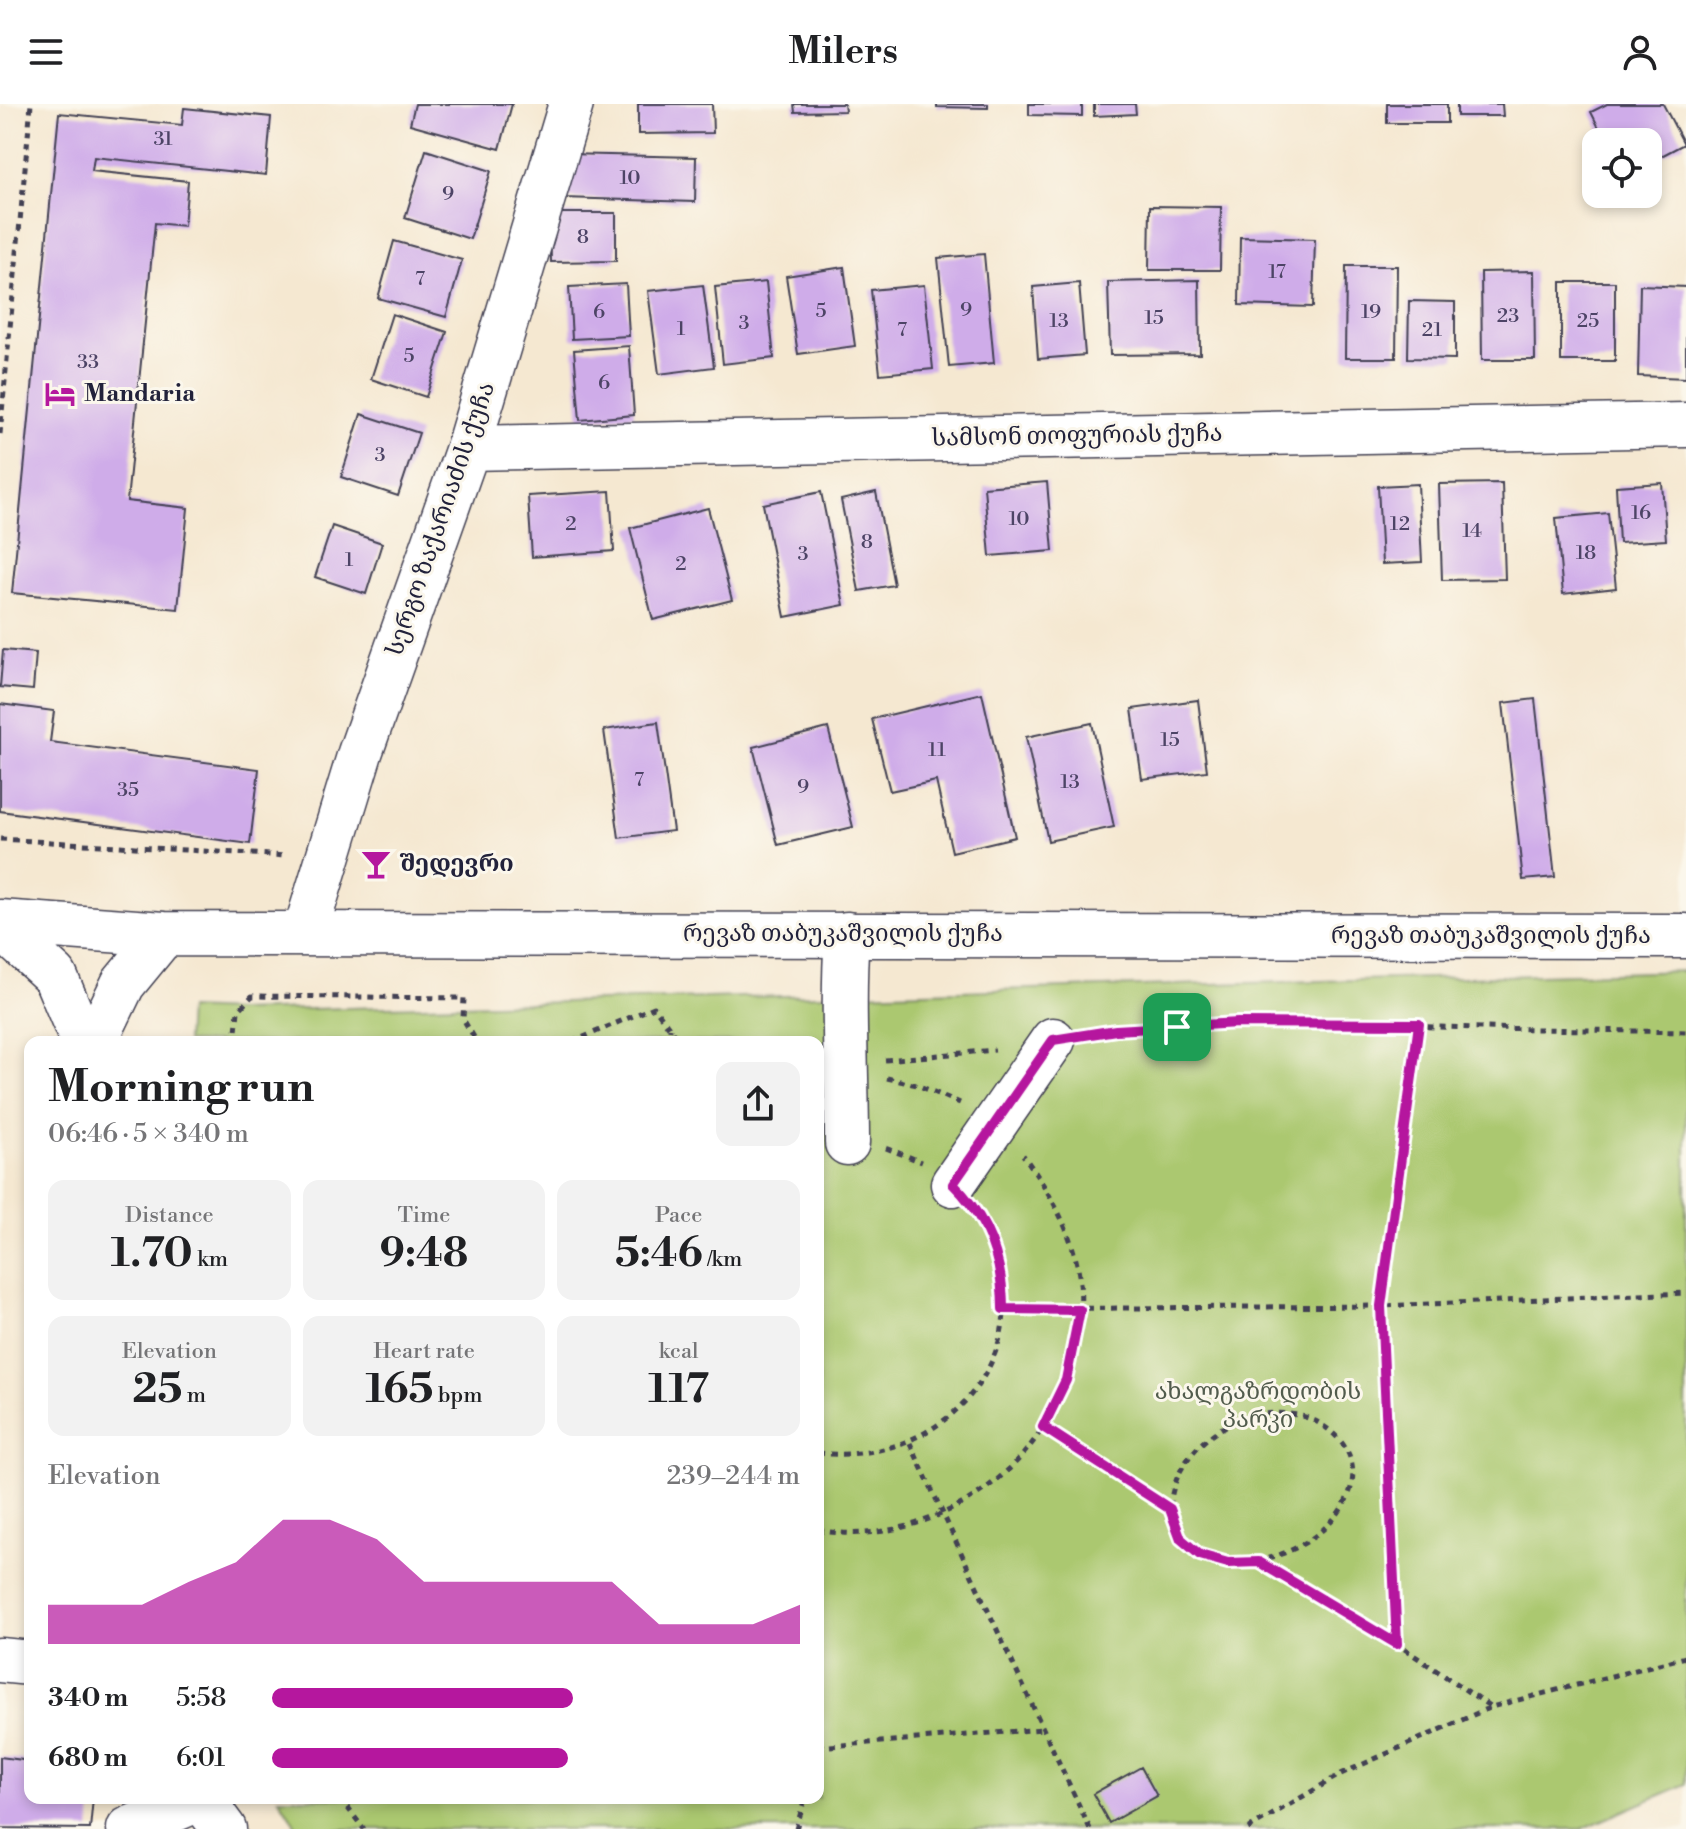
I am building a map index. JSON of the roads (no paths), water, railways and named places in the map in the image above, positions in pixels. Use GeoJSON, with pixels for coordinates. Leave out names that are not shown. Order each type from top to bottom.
{"type":"FeatureCollection","features":[{"type":"Feature","properties":{"kind":"street","name":"სერგო ზაქარიაძის ქუჩა"},"geometry":{"type":"LineString","coordinates":[[305,933],[360,753],[468,448],[571,104]]}},
{"type":"Feature","properties":{"kind":"street","name":"სამსონ თოფურიას ქუჩა"},"geometry":{"type":"LineString","coordinates":[[468,448],[1686,425]]}},
{"type":"Feature","properties":{"kind":"street","name":"რევაზ თაბუკაშვილის ქუჩა"},"geometry":{"type":"LineString","coordinates":[[0,924],[164,934],[1686,936]]}},
{"type":"Feature","properties":{"kind":"street"},"geometry":{"type":"LineString","coordinates":[[0,924],[55,976],[80,1036]]}},
{"type":"Feature","properties":{"kind":"street"},"geometry":{"type":"LineString","coordinates":[[98,1036],[123,984],[164,934]]}},
{"type":"Feature","properties":{"kind":"street"},"geometry":{"type":"LineString","coordinates":[[847,934],[842,996],[847,1068],[847,1143]]}},
{"type":"Feature","properties":{"kind":"street"},"geometry":{"type":"LineString","coordinates":[[953,1184],[1053,1040]]}},
{"type":"Feature","properties":{"kind":"street"},"geometry":{"type":"LineString","coordinates":[[129,1829],[187,1804]]}},
{"type":"Feature","properties":{"kind":"street"},"geometry":{"type":"LineString","coordinates":[[205,1804],[224,1829]]}},
{"type":"Feature","properties":{"kind":"place","name":"Mandaria"},"geometry":{"type":"Point","coordinates":[60,394]}},
{"type":"Feature","properties":{"kind":"place","name":"შედევრი"},"geometry":{"type":"Point","coordinates":[376,864]}},
{"type":"Feature","properties":{"kind":"park label","name":"ახალგაზრდობის პარკი"},"geometry":{"type":"Point","coordinates":[1258,1406]}}]}
